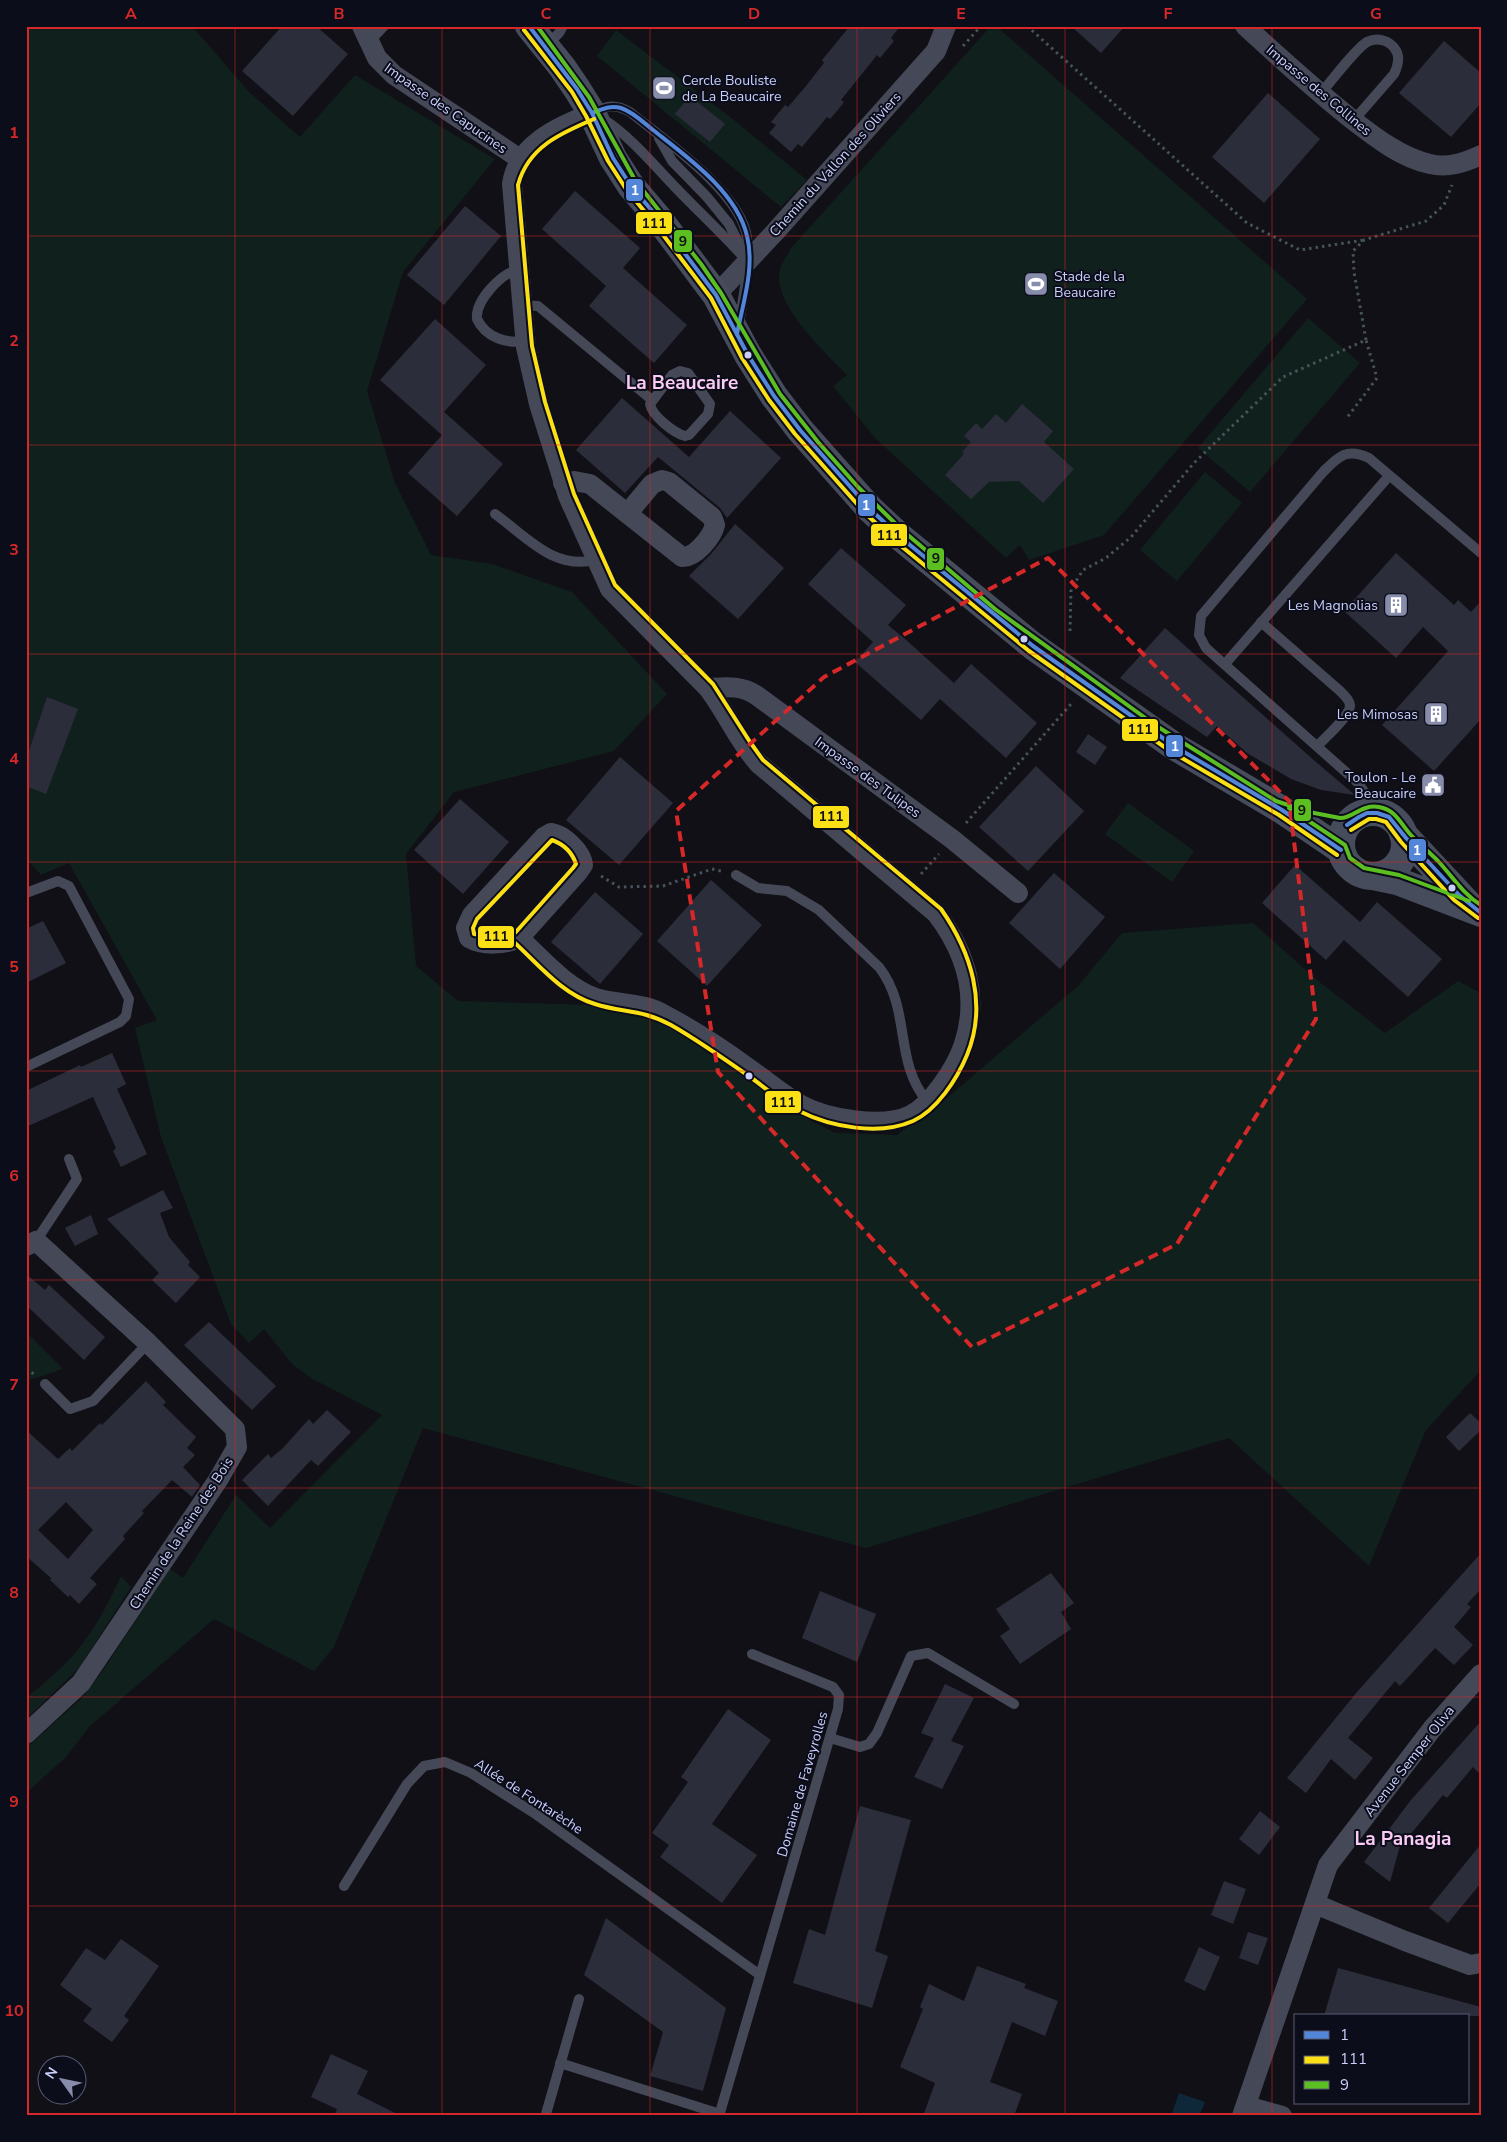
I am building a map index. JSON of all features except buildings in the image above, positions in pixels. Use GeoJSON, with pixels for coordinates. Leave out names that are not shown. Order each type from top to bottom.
{"type":"FeatureCollection","features":[{"type":"Feature","properties":{"kind":"street","name":"Chemin du Vallon des Oliviers"},"geometry":{"type":"LineString","coordinates":[[716,295],[748,262],[936,51],[946,26]]}},
{"type":"Feature","properties":{"kind":"street","name":"Impasse des Collines"},"geometry":{"type":"LineString","coordinates":[[1245,26],[1320,94],[1389,145],[1428,164],[1460,164],[1481,155]]}},
{"type":"Feature","properties":{"kind":"street","name":"Impasse des Capucines"},"geometry":{"type":"LineString","coordinates":[[366,34],[377,58],[394,75],[520,159]]}},
{"type":"Feature","properties":{"kind":"street"},"geometry":{"type":"LineString","coordinates":[[537,36],[562,67],[592,113],[613,158],[631,186],[660,220],[716,295],[774,396],[800,430],[870,509],[990,612],[1033,646],[1174,746],[1282,810],[1353,829],[1382,814],[1391,818],[1403,834],[1477,911]]}},
{"type":"Feature","properties":{"kind":"street"},"geometry":{"type":"LineString","coordinates":[[519,938],[583,992],[606,1000],[640,1004],[664,1014],[711,1041],[802,1105],[839,1118],[890,1121],[911,1114],[927,1101],[946,1081],[959,1059],[967,1035],[969,977],[962,957],[936,912],[759,764],[745,749],[721,704],[708,688],[610,589],[563,483],[539,404],[526,342],[521,305],[512,184],[520,159],[543,137],[592,113]]}},
{"type":"Feature","properties":{"kind":"street"},"geometry":{"type":"LineString","coordinates":[[563,483],[574,481],[590,484],[628,514]]}},
{"type":"Feature","properties":{"kind":"street","name":"Impasse des Tulipes"},"geometry":{"type":"LineString","coordinates":[[708,688],[735,687],[756,695],[952,839],[1018,893]]}},
{"type":"Feature","properties":{"kind":"street"},"geometry":{"type":"LineString","coordinates":[[1353,829],[1345,860],[1352,869],[1362,874],[1397,881],[1477,911]]}},
{"type":"Feature","properties":{"kind":"street"},"geometry":{"type":"LineString","coordinates":[[548,834],[561,836],[581,856],[583,865],[519,938],[513,941],[498,943],[472,940],[466,933],[467,924],[472,915],[548,834]]}},
{"type":"Feature","properties":{"kind":"street"},"geometry":{"type":"LineString","coordinates":[[1373,876],[1383,875],[1398,863],[1403,854],[1403,834]]}},
{"type":"Feature","properties":{"kind":"street","name":"Chemin de la Reine des Bois"},"geometry":{"type":"LineString","coordinates":[[26,1734],[82,1683],[218,1480],[237,1447],[235,1429],[148,1343],[31,1244]]}},
{"type":"Feature","properties":{"kind":"street","name":"Avenue Semper Oliva"},"geometry":{"type":"LineString","coordinates":[[1282,2116],[1244,2111],[1328,1865],[1432,1729],[1481,1674]]}},
{"type":"Feature","properties":{"kind":"street"},"geometry":{"type":"LineString","coordinates":[[1315,1904],[1470,1965],[1481,1963]]}},
{"type":"Feature","properties":{"kind":"lane"},"geometry":{"type":"LineString","coordinates":[[366,34],[384,26]]}},
{"type":"Feature","properties":{"kind":"lane"},"geometry":{"type":"LineString","coordinates":[[537,36],[559,33],[563,26]]}},
{"type":"Feature","properties":{"kind":"lane"},"geometry":{"type":"LineString","coordinates":[[1320,94],[1367,42],[1380,39],[1392,45],[1399,57],[1398,66],[1394,74],[1354,120]]}},
{"type":"Feature","properties":{"kind":"lane"},"geometry":{"type":"LineString","coordinates":[[592,113],[605,106],[619,106],[630,112],[696,165],[718,187],[737,211],[747,236],[748,262],[737,334]]}},
{"type":"Feature","properties":{"kind":"lane"},"geometry":{"type":"LineString","coordinates":[[592,113],[612,125],[631,143],[720,231],[748,262]]}},
{"type":"Feature","properties":{"kind":"lane"},"geometry":{"type":"LineString","coordinates":[[656,134],[672,161],[707,197],[729,224],[748,262]]}},
{"type":"Feature","properties":{"kind":"lane"},"geometry":{"type":"LineString","coordinates":[[518,270],[506,274],[482,300],[478,309],[477,319],[485,329],[504,342],[526,342]]}},
{"type":"Feature","properties":{"kind":"lane"},"geometry":{"type":"LineString","coordinates":[[521,305],[538,306],[652,400]]}},
{"type":"Feature","properties":{"kind":"lane"},"geometry":{"type":"LineString","coordinates":[[684,371],[694,380],[708,400],[710,410],[689,435],[683,436],[653,412],[650,404],[652,400],[672,374],[684,371]]}},
{"type":"Feature","properties":{"kind":"lane"},"geometry":{"type":"LineString","coordinates":[[1353,829],[1363,788],[1200,641],[1198,628],[1201,616],[1323,472],[1339,456],[1354,454],[1368,458],[1481,553]]}},
{"type":"Feature","properties":{"kind":"lane"},"geometry":{"type":"LineString","coordinates":[[1225,664],[1389,476]]}},
{"type":"Feature","properties":{"kind":"lane"},"geometry":{"type":"LineString","coordinates":[[495,514],[555,558],[577,563],[596,560]]}},
{"type":"Feature","properties":{"kind":"lane"},"geometry":{"type":"LineString","coordinates":[[1261,622],[1339,690],[1349,701],[1350,706],[1345,716],[1317,746]]}},
{"type":"Feature","properties":{"kind":"lane"},"geometry":{"type":"LineString","coordinates":[[736,875],[758,888],[787,891],[808,903],[879,967],[896,997],[910,1074],[920,1093],[927,1101]]}},
{"type":"Feature","properties":{"kind":"lane"},"geometry":{"type":"LineString","coordinates":[[26,894],[58,881],[69,886],[129,998],[126,1016],[120,1022],[26,1067]]}},
{"type":"Feature","properties":{"kind":"lane"},"geometry":{"type":"LineString","coordinates":[[31,1244],[77,1179],[69,1160]]}},
{"type":"Feature","properties":{"kind":"lane"},"geometry":{"type":"LineString","coordinates":[[44,1384],[70,1409],[94,1401],[148,1343]]}},
{"type":"Feature","properties":{"kind":"lane"},"geometry":{"type":"LineString","coordinates":[[830,1738],[860,1747],[869,1744],[877,1733],[911,1656],[928,1652],[1014,1704]]}},
{"type":"Feature","properties":{"kind":"lane","name":"Domaine de Faveyrolles"},"geometry":{"type":"LineString","coordinates":[[560,2063],[720,2115],[838,1709],[839,1694],[833,1687],[752,1654]]}},
{"type":"Feature","properties":{"kind":"lane","name":"Allée de Fontarèche"},"geometry":{"type":"LineString","coordinates":[[344,1886],[407,1784],[424,1766],[445,1762],[471,1773],[610,1866],[760,1975]]}},
{"type":"Feature","properties":{"kind":"lane"},"geometry":{"type":"LineString","coordinates":[[546,2114],[579,1998]]}},
{"type":"Feature","properties":{"kind":"path"},"geometry":{"type":"LineString","coordinates":[[1027,26],[1246,224],[1300,250],[1364,240],[1426,221],[1444,205],[1460,164]]}},
{"type":"Feature","properties":{"kind":"path"},"geometry":{"type":"LineString","coordinates":[[1346,419],[1377,378],[1366,340],[1354,272],[1353,251],[1364,240]]}},
{"type":"Feature","properties":{"kind":"path"},"geometry":{"type":"LineString","coordinates":[[1070,631],[1071,589],[1083,570],[1106,558],[1131,537],[1194,463],[1283,377],[1366,340]]}},
{"type":"Feature","properties":{"kind":"path"},"geometry":{"type":"LineString","coordinates":[[908,889],[1088,686]]}},
{"type":"Feature","properties":{"kind":"path"},"geometry":{"type":"LineString","coordinates":[[583,865],[619,887],[663,886],[712,869],[736,875]]}},
{"type":"Feature","properties":{"kind":"highlighted area"},"geometry":{"type":"Polygon","coordinates":[[[1048,558],[1289,801],[1316,1019],[1177,1244],[972,1347],[718,1072],[676,811],[824,677],[1048,558]]]}},
{"type":"Feature","properties":{"kind":"green space"},"geometry":{"type":"Polygon","coordinates":[[[26,26],[192,26],[249,92],[300,137],[355,75],[495,159],[403,272],[367,391],[395,483],[431,555],[492,564],[572,592],[667,694],[614,751],[454,792],[406,854],[416,966],[458,1001],[628,1006],[717,1040],[783,1106],[835,1133],[897,1135],[947,1098],[1078,986],[1122,933],[1253,923],[1317,980],[1385,1033],[1458,981],[1481,993],[1481,1370],[1426,1430],[1369,1566],[1229,1438],[866,1548],[423,1428],[334,1647],[314,1671],[214,1619],[90,1726],[66,1757],[26,1793],[26,1748],[82,1698],[102,1672],[170,1569],[183,1578],[236,1495],[270,1528],[382,1415],[311,1378],[293,1365],[264,1329],[249,1343],[231,1324],[161,1137],[135,1028],[157,1020],[69,863],[41,875],[26,858],[26,26]]]}},
{"type":"Feature","properties":{"kind":"green space","name":"Stade de la Beaucaire"},"geometry":{"type":"Polygon","coordinates":[[[991,26],[996,26],[1307,299],[1104,535],[1029,560],[1020,545],[1006,558],[875,438],[833,386],[847,375],[814,340],[791,311],[779,282],[780,269],[791,248],[991,26]]]}},
{"type":"Feature","properties":{"kind":"green space","name":"Cercle Bouliste de La Beaucaire"},"geometry":{"type":"Polygon","coordinates":[[[616,30],[734,120],[807,180],[781,207],[597,56],[616,30]]]}},
{"type":"Feature","properties":{"kind":"green space"},"geometry":{"type":"Polygon","coordinates":[[[1308,318],[1360,363],[1250,492],[1198,448],[1308,318]]]}},
{"type":"Feature","properties":{"kind":"green space"},"geometry":{"type":"Polygon","coordinates":[[[1205,472],[1242,503],[1177,581],[1140,550],[1205,472]]]}},
{"type":"Feature","properties":{"kind":"green space"},"geometry":{"type":"Polygon","coordinates":[[[1128,803],[1194,851],[1172,882],[1105,834],[1128,803]]]}},
{"type":"Feature","properties":{"kind":"green space"},"geometry":{"type":"Polygon","coordinates":[[[27,1333],[63,1369],[26,1381],[27,1333]]]}},
{"type":"Feature","properties":{"kind":"green space"},"geometry":{"type":"Polygon","coordinates":[[[121,1576],[131,1587],[79,1668],[26,1719],[26,1698],[58,1671],[82,1644],[102,1614],[121,1576]]]}},
{"type":"Feature","properties":{"kind":"water"},"geometry":{"type":"Polygon","coordinates":[[[1179,2093],[1205,2102],[1199,2116],[1171,2116],[1179,2093]]]}},
{"type":"Feature","properties":{"kind":"transit line","name":"1"},"geometry":{"type":"LineString","coordinates":[[529,26],[577,89],[592,113],[613,158],[631,186],[659,219],[716,295],[748,355],[774,396],[800,430],[870,509],[899,536],[1033,646],[1174,746],[1282,810],[1341,850]]}},
{"type":"Feature","properties":{"kind":"transit line","name":"9"},"geometry":{"type":"LineString","coordinates":[[537,26],[589,97],[635,180],[701,264],[721,293],[780,394],[818,442],[858,487],[902,530],[995,609],[1155,725],[1276,801],[1309,812],[1340,818],[1349,816],[1362,809],[1373,807],[1390,811],[1463,890],[1481,905]]}},
{"type":"Feature","properties":{"kind":"transit line","name":"111"},"geometry":{"type":"LineString","coordinates":[[524,30],[572,92],[608,161],[626,189],[711,298],[742,358],[769,400],[795,434],[866,514],[895,541],[1029,651],[1170,751],[1279,815],[1337,855]]}},
{"type":"Feature","properties":{"kind":"transit line","name":"1"},"geometry":{"type":"LineString","coordinates":[[592,113],[614,107],[621,108],[634,115],[695,163],[722,190],[733,205],[747,236],[750,260],[737,334]]}},
{"type":"Feature","properties":{"kind":"transit line","name":"111"},"geometry":{"type":"LineString","coordinates":[[515,943],[552,978],[572,993],[595,1004],[651,1016],[661,1020],[723,1058],[793,1108],[812,1117],[840,1125],[855,1128],[885,1128],[900,1126],[922,1116],[938,1102],[952,1084],[967,1055],[973,1036],[976,1017],[973,979],[961,943],[941,909],[763,760],[713,684],[615,585],[574,494],[545,402],[532,346],[518,185],[529,161],[547,143],[594,119]]}},
{"type":"Feature","properties":{"kind":"transit line","name":"9"},"geometry":{"type":"LineString","coordinates":[[1289,808],[1345,845],[1350,858],[1364,868],[1399,875],[1469,901]]}},
{"type":"Feature","properties":{"kind":"transit line","name":"1"},"geometry":{"type":"LineString","coordinates":[[1347,825],[1367,813],[1377,813],[1389,817],[1459,895],[1481,913]]}},
{"type":"Feature","properties":{"kind":"transit line","name":"111"},"geometry":{"type":"LineString","coordinates":[[1351,830],[1369,819],[1386,822],[1401,842],[1454,900],[1478,918]]}},
{"type":"Feature","properties":{"kind":"transit line","name":"111"},"geometry":{"type":"LineString","coordinates":[[552,840],[570,852],[576,864],[573,868],[515,933],[494,937],[474,934],[473,928],[477,919],[552,840]]}},
{"type":"Feature","properties":{"kind":"place","name":"Cercle Bouliste de La Beaucaire"},"geometry":{"type":"Point","coordinates":[664,88]}},
{"type":"Feature","properties":{"kind":"place","name":"Stade de la Beaucaire"},"geometry":{"type":"Point","coordinates":[1036,284]}},
{"type":"Feature","properties":{"kind":"place","name":"Les Magnolias"},"geometry":{"type":"Point","coordinates":[1396,605]}},
{"type":"Feature","properties":{"kind":"place","name":"Les Mimosas"},"geometry":{"type":"Point","coordinates":[1436,714]}},
{"type":"Feature","properties":{"kind":"place","name":"Toulon - Le Beaucaire"},"geometry":{"type":"Point","coordinates":[1433,785]}},
{"type":"Feature","properties":{"kind":"district","name":"La Beaucaire"},"geometry":{"type":"Point","coordinates":[682,382]}},
{"type":"Feature","properties":{"kind":"district","name":"La Panagia"},"geometry":{"type":"Point","coordinates":[1403,1838]}}]}
